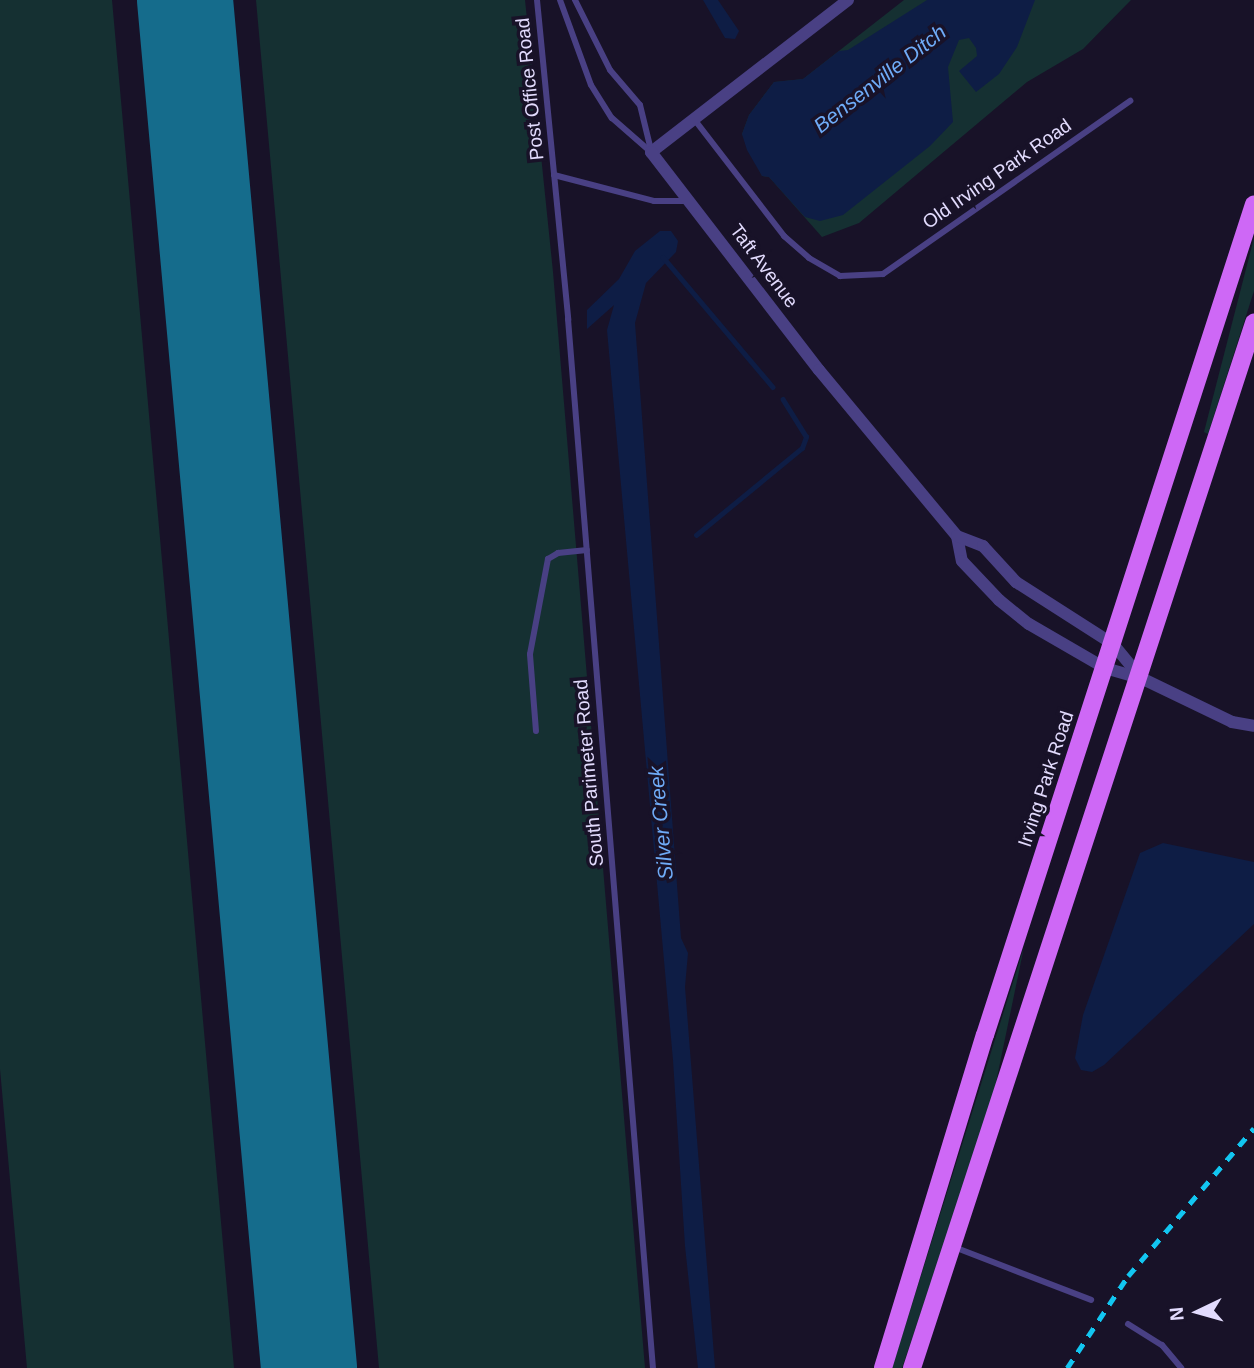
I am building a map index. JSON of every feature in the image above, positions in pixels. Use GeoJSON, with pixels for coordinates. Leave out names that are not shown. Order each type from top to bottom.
{"type":"FeatureCollection","features":[{"type":"Feature","properties":{"kind":"main road","name":"Irving Park Road"},"geometry":{"type":"LineString","coordinates":[[883,1368],[1254,204]]}},
{"type":"Feature","properties":{"kind":"main road"},"geometry":{"type":"LineString","coordinates":[[912,1368],[1141,678],[1254,323]]}},
{"type":"Feature","properties":{"kind":"street"},"geometry":{"type":"LineString","coordinates":[[651,152],[848,0]]}},
{"type":"Feature","properties":{"kind":"street","name":"Taft Avenue"},"geometry":{"type":"LineString","coordinates":[[651,152],[819,370],[957,536],[962,561],[999,600],[1029,624],[1105,668],[1141,678],[1181,701],[1254,726]]}},
{"type":"Feature","properties":{"kind":"street","name":"Taft Avenue"},"geometry":{"type":"LineString","coordinates":[[957,536],[983,546],[1016,582],[1113,644],[1141,678]]}},
{"type":"Feature","properties":{"kind":"lane","name":"Post Office Road"},"geometry":{"type":"LineString","coordinates":[[537,0],[554,175]]}},
{"type":"Feature","properties":{"kind":"lane"},"geometry":{"type":"LineString","coordinates":[[560,0],[591,85],[612,118],[651,152]]}},
{"type":"Feature","properties":{"kind":"lane","name":"Taft Avenue"},"geometry":{"type":"LineString","coordinates":[[575,0],[590,38],[640,105],[651,152]]}},
{"type":"Feature","properties":{"kind":"lane","name":"Old Irving Park Road"},"geometry":{"type":"LineString","coordinates":[[694,119],[783,236],[809,258],[840,276],[883,274],[1130,100]]}},
{"type":"Feature","properties":{"kind":"lane"},"geometry":{"type":"LineString","coordinates":[[554,175],[654,201],[690,201]]}},
{"type":"Feature","properties":{"kind":"lane","name":"South Parimeter Road"},"geometry":{"type":"LineString","coordinates":[[554,175],[653,1368]]}},
{"type":"Feature","properties":{"kind":"lane"},"geometry":{"type":"LineString","coordinates":[[536,731],[530,654],[548,559],[558,553],[586,550]]}},
{"type":"Feature","properties":{"kind":"lane"},"geometry":{"type":"LineString","coordinates":[[952,1246],[1091,1300]]}},
{"type":"Feature","properties":{"kind":"lane"},"geometry":{"type":"LineString","coordinates":[[1128,1324],[1162,1345],[1181,1368]]}},
{"type":"Feature","properties":{"kind":"green space"},"geometry":{"type":"Polygon","coordinates":[[[0,0],[112,0],[234,1368],[27,1368],[0,1069],[0,0]]]}},
{"type":"Feature","properties":{"kind":"green space"},"geometry":{"type":"Polygon","coordinates":[[[256,0],[525,0],[553,272],[645,1368],[379,1368],[256,0]]]}},
{"type":"Feature","properties":{"kind":"green space"},"geometry":{"type":"Polygon","coordinates":[[[904,0],[1131,0],[1083,49],[1027,82],[859,223],[822,237],[769,177],[762,176],[742,134],[749,115],[774,82],[803,79],[904,0]]]}},
{"type":"Feature","properties":{"kind":"green space"},"geometry":{"type":"Polygon","coordinates":[[[1254,238],[1254,291],[1208,434],[1204,432],[1254,238]]]}},
{"type":"Feature","properties":{"kind":"green space"},"geometry":{"type":"Polygon","coordinates":[[[1024,947],[994,1092],[979,1142],[902,1368],[892,1368],[1024,947]]]}},
{"type":"Feature","properties":{"kind":"water"},"geometry":{"type":"Polygon","coordinates":[[[703,0],[718,0],[739,31],[735,39],[725,38],[703,0]]]}},
{"type":"Feature","properties":{"kind":"water","name":"Bensenville Ditch"},"geometry":{"type":"Polygon","coordinates":[[[927,0],[1035,0],[1017,47],[999,74],[976,92],[959,71],[977,56],[976,48],[969,38],[959,40],[948,67],[953,122],[930,146],[843,215],[820,221],[805,217],[769,177],[762,176],[747,150],[742,134],[749,115],[774,82],[803,79],[839,51],[848,50],[927,0]]]}},
{"type":"Feature","properties":{"kind":"water","name":"Silver Creek"},"geometry":{"type":"Polygon","coordinates":[[[660,231],[671,231],[678,241],[676,252],[646,283],[635,323],[681,938],[688,953],[685,987],[715,1368],[698,1368],[685,1246],[673,1060],[607,330],[614,305],[587,329],[587,310],[619,279],[635,251],[660,231]]]}},
{"type":"Feature","properties":{"kind":"water"},"geometry":{"type":"Polygon","coordinates":[[[1163,843],[1254,862],[1254,924],[1104,1065],[1092,1072],[1081,1070],[1075,1058],[1083,1015],[1140,853],[1163,843]]]}},
{"type":"Feature","properties":{"kind":"waterway"},"geometry":{"type":"LineString","coordinates":[[663,257],[773,387]]}},
{"type":"Feature","properties":{"kind":"waterway"},"geometry":{"type":"LineString","coordinates":[[696,535],[802,448],[806,437],[783,400]]}},
{"type":"Feature","properties":{"kind":"runway"},"geometry":{"type":"LineString","coordinates":[[185,0],[309,1368]]}},
{"type":"Feature","properties":{"kind":"railway"},"geometry":{"type":"LineString","coordinates":[[1067,1368],[1128,1276],[1254,1128]]}}]}
